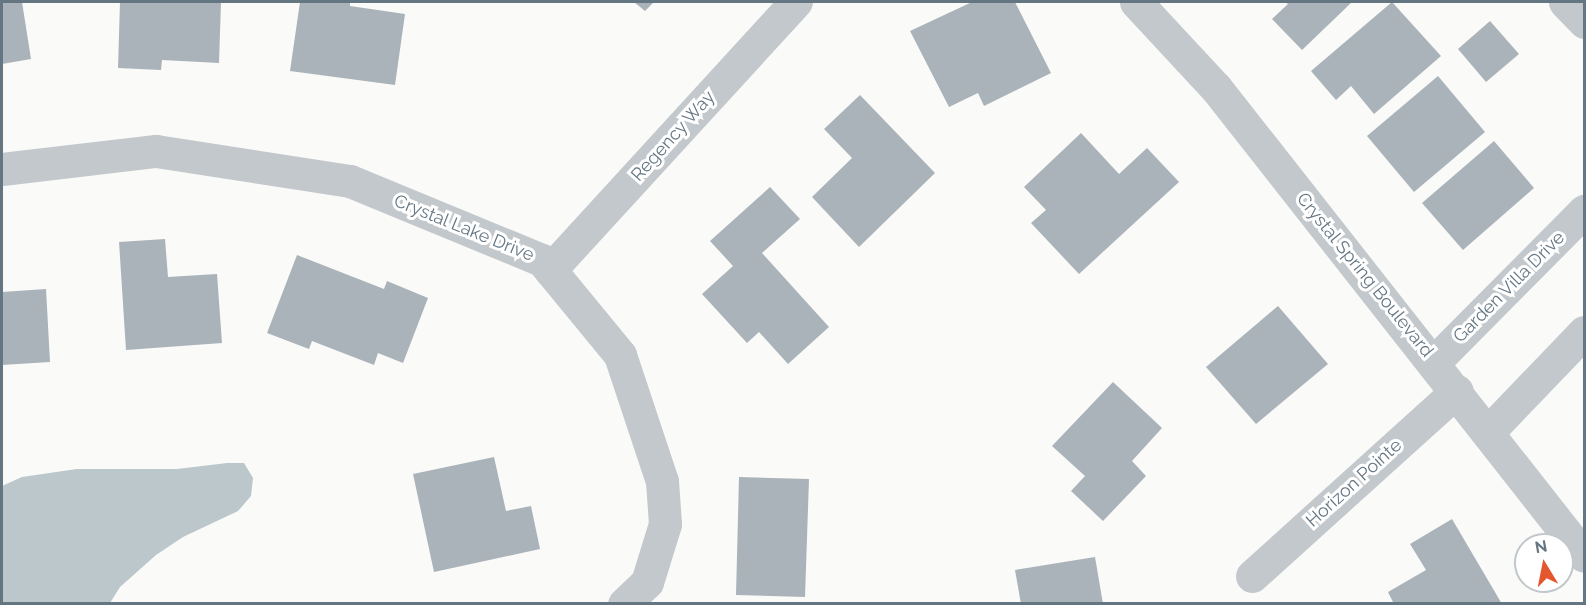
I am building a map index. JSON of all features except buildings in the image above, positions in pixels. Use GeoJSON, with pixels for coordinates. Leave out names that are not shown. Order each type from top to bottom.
{"type":"FeatureCollection","features":[{"type":"Feature","properties":{"kind":"street","name":"Regency Way"},"geometry":{"type":"LineString","coordinates":[[550,270],[796,2]]}},
{"type":"Feature","properties":{"kind":"street","name":"Crystal Spring Boulevard"},"geometry":{"type":"LineString","coordinates":[[1136,2],[1216,88],[1489,431],[1584,556]]}},
{"type":"Feature","properties":{"kind":"street"},"geometry":{"type":"LineString","coordinates":[[1565,2],[1584,22]]}},
{"type":"Feature","properties":{"kind":"street","name":"Crystal Lake Drive"},"geometry":{"type":"LineString","coordinates":[[2,168],[156,151],[350,181],[542,260],[621,355],[663,481],[665,524],[647,582],[624,603]]}},
{"type":"Feature","properties":{"kind":"street","name":"Garden Villa Drive"},"geometry":{"type":"LineString","coordinates":[[1434,362],[1584,211]]}},
{"type":"Feature","properties":{"kind":"street"},"geometry":{"type":"LineString","coordinates":[[1489,431],[1584,332]]}},
{"type":"Feature","properties":{"kind":"street","name":"Horizon Pointe"},"geometry":{"type":"LineString","coordinates":[[1252,576],[1457,391]]}},
{"type":"Feature","properties":{"kind":"shaded area"},"geometry":{"type":"Polygon","coordinates":[[[244,463],[253,478],[251,496],[238,511],[183,537],[156,555],[120,587],[110,603],[2,603],[2,486],[22,477],[77,469],[177,469],[244,463]]]}}]}
